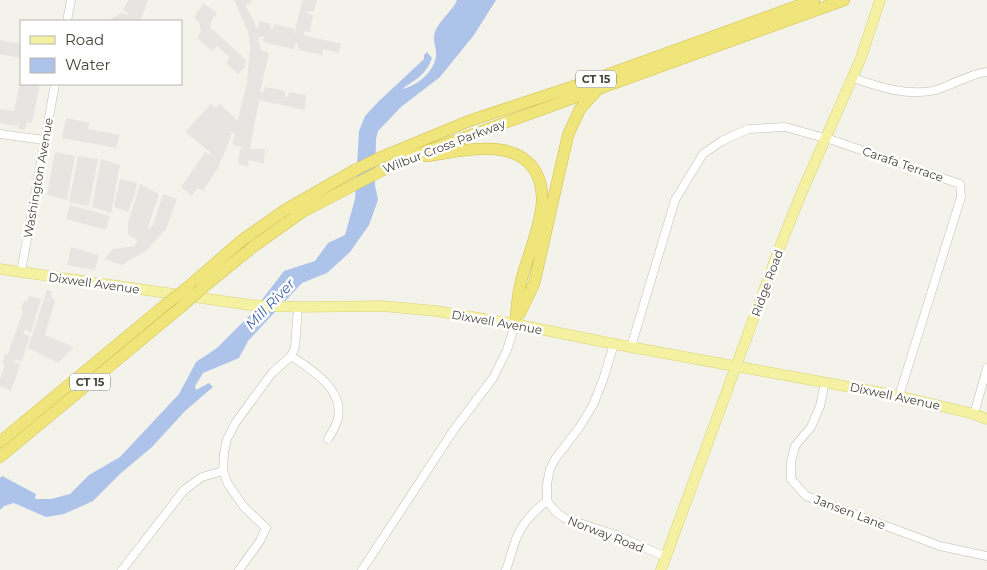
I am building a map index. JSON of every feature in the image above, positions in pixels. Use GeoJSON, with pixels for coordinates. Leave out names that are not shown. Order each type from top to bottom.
{"type":"FeatureCollection","features":[{"type":"Feature","properties":{"kind":"highway","name":"Wilbur Cross Parkway"},"geometry":{"type":"LineString","coordinates":[[0,442],[241,242],[285,210],[355,170],[379,158],[469,121],[593,80],[814,0]]}},
{"type":"Feature","properties":{"kind":"highway","name":"Wilbur Cross Parkway"},"geometry":{"type":"LineString","coordinates":[[0,457],[254,246],[294,218],[355,183],[402,160],[844,0]]}},
{"type":"Feature","properties":{"kind":"highway"},"geometry":{"type":"LineString","coordinates":[[515,324],[534,284],[568,136],[580,109],[600,87]]}},
{"type":"Feature","properties":{"kind":"highway"},"geometry":{"type":"LineString","coordinates":[[402,160],[459,151],[503,150],[523,157],[535,169],[542,184],[540,218],[520,286],[515,324]]}},
{"type":"Feature","properties":{"kind":"main road","name":"Ridge Road"},"geometry":{"type":"LineString","coordinates":[[661,570],[788,226],[866,47],[879,2]]}},
{"type":"Feature","properties":{"kind":"main road","name":"Dixwell Avenue"},"geometry":{"type":"LineString","coordinates":[[0,269],[255,305],[280,307],[382,306],[408,308],[515,324],[899,396],[974,414],[987,419]]}},
{"type":"Feature","properties":{"kind":"street"},"geometry":{"type":"LineString","coordinates":[[67,20],[71,0]]}},
{"type":"Feature","properties":{"kind":"street"},"geometry":{"type":"LineString","coordinates":[[853,78],[881,87],[916,92],[935,90],[987,72]]}},
{"type":"Feature","properties":{"kind":"street","name":"Washington Avenue"},"geometry":{"type":"LineString","coordinates":[[20,272],[55,85]]}},
{"type":"Feature","properties":{"kind":"street","name":"Carafa Terrace"},"geometry":{"type":"LineString","coordinates":[[631,347],[675,200],[703,154],[722,141],[748,129],[785,127],[825,138],[960,184],[961,197],[899,396]]}},
{"type":"Feature","properties":{"kind":"street"},"geometry":{"type":"LineString","coordinates":[[0,134],[44,140]]}},
{"type":"Feature","properties":{"kind":"street"},"geometry":{"type":"LineString","coordinates":[[239,570],[260,542],[266,528],[235,496],[223,471],[227,440],[236,422],[272,372],[291,356],[295,347],[298,307]]}},
{"type":"Feature","properties":{"kind":"street"},"geometry":{"type":"LineString","coordinates":[[362,570],[453,431],[493,378],[504,356],[515,324]]}},
{"type":"Feature","properties":{"kind":"street"},"geometry":{"type":"LineString","coordinates":[[506,570],[516,539],[523,525],[536,510],[547,502],[547,484],[550,469],[593,405],[604,380],[614,344]]}},
{"type":"Feature","properties":{"kind":"street"},"geometry":{"type":"LineString","coordinates":[[291,356],[331,388],[335,396],[339,405],[339,416],[328,439]]}},
{"type":"Feature","properties":{"kind":"street"},"geometry":{"type":"LineString","coordinates":[[974,414],[987,368]]}},
{"type":"Feature","properties":{"kind":"street","name":"Jansen Lane"},"geometry":{"type":"LineString","coordinates":[[825,382],[817,413],[811,427],[795,446],[790,462],[791,480],[806,496],[940,546],[987,556]]}},
{"type":"Feature","properties":{"kind":"street"},"geometry":{"type":"LineString","coordinates":[[122,570],[184,490],[202,477],[223,471]]}},
{"type":"Feature","properties":{"kind":"street","name":"Norway Road"},"geometry":{"type":"LineString","coordinates":[[547,502],[564,518],[616,535],[666,557]]}},
{"type":"Feature","properties":{"kind":"shaded area"},"geometry":{"type":"Polygon","coordinates":[[[128,0],[148,0],[140,20],[110,20],[121,13],[127,15],[128,13],[123,10],[128,0]]]}},
{"type":"Feature","properties":{"kind":"shaded area"},"geometry":{"type":"Polygon","coordinates":[[[234,0],[251,0],[252,3],[245,5],[256,28],[258,28],[259,21],[271,24],[270,29],[273,29],[274,24],[294,29],[294,35],[302,0],[317,0],[314,11],[308,11],[308,14],[313,15],[310,32],[305,31],[303,35],[341,44],[339,53],[323,49],[322,55],[298,50],[298,43],[295,44],[294,49],[263,42],[264,36],[259,38],[257,32],[261,50],[269,53],[260,92],[264,92],[265,87],[285,91],[285,97],[288,97],[289,92],[306,95],[305,110],[259,100],[250,149],[265,149],[264,164],[249,160],[248,167],[238,164],[240,149],[245,149],[232,144],[235,134],[228,130],[232,134],[218,168],[203,191],[197,188],[192,196],[181,187],[205,152],[210,155],[211,153],[185,132],[211,104],[216,108],[220,104],[237,122],[247,84],[250,45],[248,32],[234,0]]]}},
{"type":"Feature","properties":{"kind":"shaded area"},"geometry":{"type":"Polygon","coordinates":[[[203,3],[217,13],[212,19],[210,27],[246,60],[245,67],[238,74],[226,63],[230,58],[217,46],[212,51],[197,38],[201,32],[199,22],[194,18],[203,3]]]}},
{"type":"Feature","properties":{"kind":"shaded area"},"geometry":{"type":"Polygon","coordinates":[[[0,40],[20,44],[20,58],[0,54],[0,40]]]}},
{"type":"Feature","properties":{"kind":"shaded area"},"geometry":{"type":"Polygon","coordinates":[[[20,82],[20,85],[40,85],[32,123],[27,122],[25,130],[18,129],[19,120],[17,126],[0,123],[0,109],[14,111],[20,82]]]}},
{"type":"Feature","properties":{"kind":"shaded area"},"geometry":{"type":"Polygon","coordinates":[[[66,118],[89,123],[88,129],[120,135],[116,148],[62,138],[66,118]]]}},
{"type":"Feature","properties":{"kind":"shaded area"},"geometry":{"type":"Polygon","coordinates":[[[55,152],[75,156],[67,200],[47,195],[55,152]]]}},
{"type":"Feature","properties":{"kind":"shaded area"},"geometry":{"type":"Polygon","coordinates":[[[78,156],[98,159],[89,206],[69,202],[78,156]]]}},
{"type":"Feature","properties":{"kind":"shaded area"},"geometry":{"type":"Polygon","coordinates":[[[101,159],[120,165],[111,213],[92,207],[101,159]]]}},
{"type":"Feature","properties":{"kind":"shaded area"},"geometry":{"type":"Polygon","coordinates":[[[120,179],[137,183],[128,212],[114,207],[120,179]]]}},
{"type":"Feature","properties":{"kind":"shaded area"},"geometry":{"type":"Polygon","coordinates":[[[140,184],[159,194],[147,230],[153,225],[163,194],[177,199],[166,229],[147,250],[122,265],[104,259],[113,249],[134,246],[137,242],[135,238],[128,235],[128,223],[140,184]]]}},
{"type":"Feature","properties":{"kind":"shaded area"},"geometry":{"type":"Polygon","coordinates":[[[70,205],[110,216],[106,230],[66,219],[70,205]]]}},
{"type":"Feature","properties":{"kind":"shaded area"},"geometry":{"type":"Polygon","coordinates":[[[71,247],[99,255],[95,270],[67,265],[71,247]]]}},
{"type":"Feature","properties":{"kind":"shaded area"},"geometry":{"type":"Polygon","coordinates":[[[47,290],[52,291],[51,296],[55,301],[45,335],[74,347],[58,363],[28,348],[47,290]]]}},
{"type":"Feature","properties":{"kind":"shaded area"},"geometry":{"type":"Polygon","coordinates":[[[29,296],[41,299],[31,332],[24,331],[24,334],[30,336],[22,361],[16,360],[14,362],[20,365],[11,391],[0,386],[0,379],[5,365],[2,363],[5,354],[8,354],[23,311],[21,309],[24,301],[27,301],[29,296]]]}},
{"type":"Feature","properties":{"kind":"water","name":"Mill River"},"geometry":{"type":"Polygon","coordinates":[[[457,0],[496,0],[474,35],[440,77],[401,107],[378,131],[376,139],[375,185],[378,200],[369,225],[350,252],[327,273],[302,283],[248,341],[239,358],[203,373],[195,386],[196,390],[209,383],[213,387],[185,411],[152,447],[121,473],[93,501],[64,514],[46,517],[14,503],[4,506],[0,510],[0,478],[2,476],[36,494],[35,499],[51,499],[70,494],[89,475],[120,457],[179,394],[196,362],[217,348],[251,314],[284,271],[315,261],[328,243],[345,235],[355,199],[359,131],[365,116],[424,59],[424,55],[427,52],[432,58],[430,64],[420,76],[402,89],[413,85],[428,73],[435,62],[436,56],[435,31],[457,0]]]}}]}
